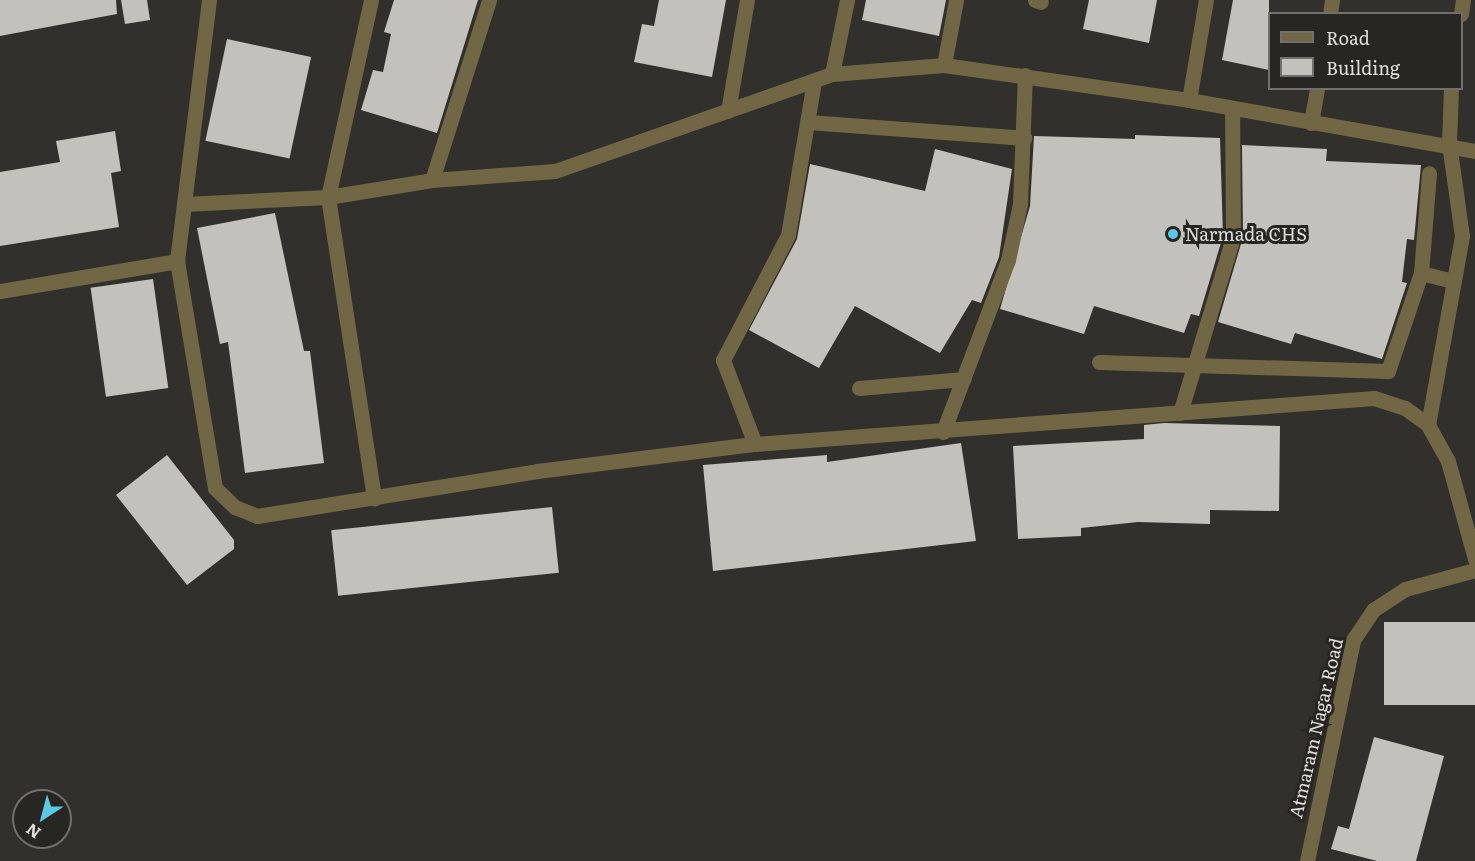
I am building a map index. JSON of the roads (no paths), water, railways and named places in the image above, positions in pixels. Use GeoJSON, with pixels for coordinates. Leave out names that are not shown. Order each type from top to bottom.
{"type":"FeatureCollection","features":[{"type":"Feature","properties":{"kind":"street"},"geometry":{"type":"LineString","coordinates":[[209,0],[177,261],[215,488],[235,507],[257,516],[537,471],[755,444],[943,432],[1374,398],[1405,408],[1428,425],[1448,461],[1475,560]]}},
{"type":"Feature","properties":{"kind":"street"},"geometry":{"type":"LineString","coordinates":[[371,0],[328,197],[374,499]]}},
{"type":"Feature","properties":{"kind":"street"},"geometry":{"type":"LineString","coordinates":[[432,180],[489,0]]}},
{"type":"Feature","properties":{"kind":"street"},"geometry":{"type":"LineString","coordinates":[[728,111],[747,0]]}},
{"type":"Feature","properties":{"kind":"street"},"geometry":{"type":"LineString","coordinates":[[832,74],[847,0]]}},
{"type":"Feature","properties":{"kind":"street"},"geometry":{"type":"LineString","coordinates":[[944,65],[956,0]]}},
{"type":"Feature","properties":{"kind":"street"},"geometry":{"type":"LineString","coordinates":[[1189,100],[1206,0]]}},
{"type":"Feature","properties":{"kind":"street"},"geometry":{"type":"LineString","coordinates":[[184,204],[328,197],[432,180],[473,181],[555,171],[832,74],[944,65],[1189,100],[1311,123],[1449,143],[1475,151]]}},
{"type":"Feature","properties":{"kind":"street"},"geometry":{"type":"LineString","coordinates":[[943,432],[1008,260],[1020,204],[1025,75]]}},
{"type":"Feature","properties":{"kind":"street"},"geometry":{"type":"LineString","coordinates":[[755,444],[723,360],[788,235],[814,81]]}},
{"type":"Feature","properties":{"kind":"street"},"geometry":{"type":"LineString","coordinates":[[1311,123],[1317,90]]}},
{"type":"Feature","properties":{"kind":"street"},"geometry":{"type":"LineString","coordinates":[[1428,425],[1462,236],[1449,143],[1451,90]]}},
{"type":"Feature","properties":{"kind":"street"},"geometry":{"type":"LineString","coordinates":[[1180,413],[1233,237],[1232,108]]}},
{"type":"Feature","properties":{"kind":"street"},"geometry":{"type":"LineString","coordinates":[[808,122],[1024,138]]}},
{"type":"Feature","properties":{"kind":"street"},"geometry":{"type":"LineString","coordinates":[[1099,362],[1381,374],[1395,362],[1421,273],[1429,173]]}},
{"type":"Feature","properties":{"kind":"street"},"geometry":{"type":"LineString","coordinates":[[0,291],[177,261]]}},
{"type":"Feature","properties":{"kind":"street"},"geometry":{"type":"LineString","coordinates":[[1421,273],[1454,281]]}},
{"type":"Feature","properties":{"kind":"street"},"geometry":{"type":"LineString","coordinates":[[859,388],[964,379]]}},
{"type":"Feature","properties":{"kind":"street","name":"Atmaram Nagar Road"},"geometry":{"type":"LineString","coordinates":[[1307,861],[1353,640],[1372,610],[1405,589],[1475,570]]}},
{"type":"Feature","properties":{"kind":"place","name":"Narmada CHS"},"geometry":{"type":"Point","coordinates":[1173,234]}}]}
